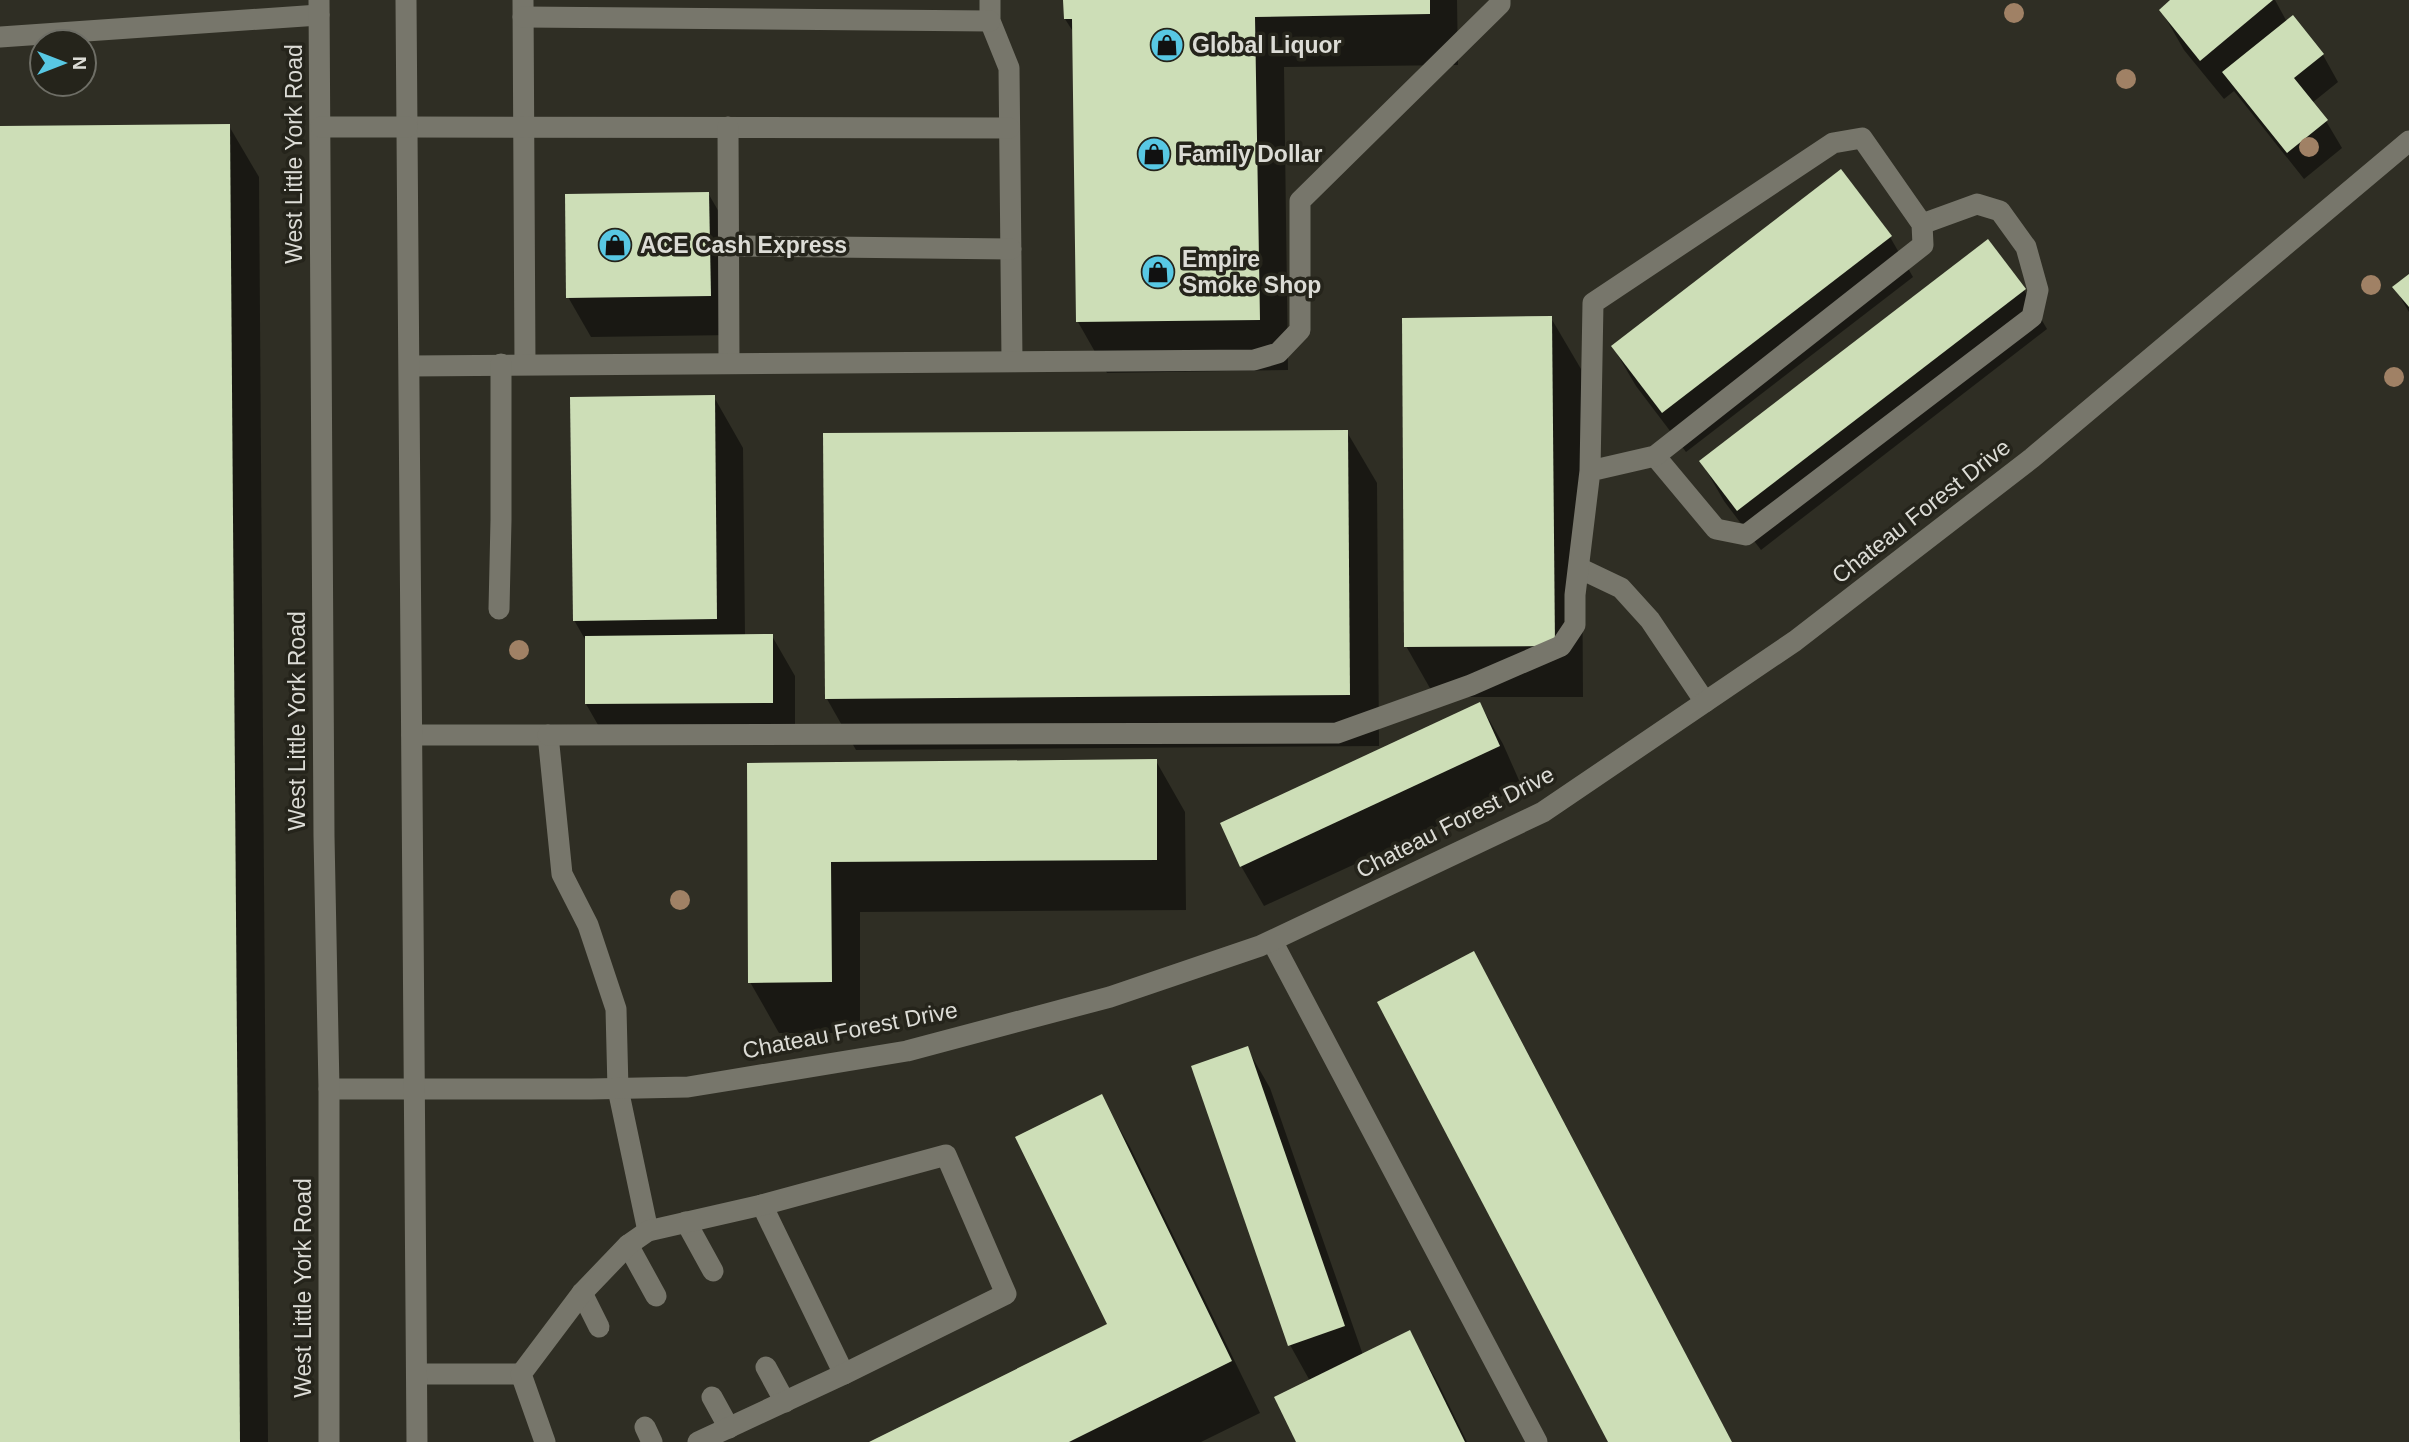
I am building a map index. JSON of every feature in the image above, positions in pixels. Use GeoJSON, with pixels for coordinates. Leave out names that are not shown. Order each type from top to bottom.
{"type":"FeatureCollection","features":[{"type":"Feature","properties":{"kind":"main road"},"geometry":{"type":"LineString","coordinates":[[406,0],[417,1442]]}},
{"type":"Feature","properties":{"kind":"main road"},"geometry":{"type":"LineString","coordinates":[[410,366],[1254,360],[1278,353],[1300,330],[1300,201],[1500,4],[1500,0]]}},
{"type":"Feature","properties":{"kind":"main road"},"geometry":{"type":"LineString","coordinates":[[0,37],[319,8]]}},
{"type":"Feature","properties":{"kind":"main road","name":"West Little York Road"},"geometry":{"type":"LineString","coordinates":[[319,8],[324,822],[329,1089],[329,1442]]}},
{"type":"Feature","properties":{"kind":"main road"},"geometry":{"type":"LineString","coordinates":[[525,364],[523,9],[990,10],[1009,68],[1012,360]]}},
{"type":"Feature","properties":{"kind":"main road"},"geometry":{"type":"LineString","coordinates":[[321,127],[1009,128]]}},
{"type":"Feature","properties":{"kind":"main road"},"geometry":{"type":"LineString","coordinates":[[728,127],[729,362]]}},
{"type":"Feature","properties":{"kind":"main road"},"geometry":{"type":"LineString","coordinates":[[412,735],[1337,733],[1471,685],[1561,646],[1575,625],[1575,595],[1590,471],[1593,303],[1833,143],[1862,138],[1922,224],[1923,245],[1655,456],[1590,471]]}},
{"type":"Feature","properties":{"kind":"main road","name":"Chateau Forest Drive"},"geometry":{"type":"LineString","coordinates":[[329,1089],[688,1087],[907,1051],[1110,997],[1272,941],[1543,812],[1795,642],[2032,458],[2409,141]]}},
{"type":"Feature","properties":{"kind":"main road"},"geometry":{"type":"LineString","coordinates":[[1655,456],[1716,529],[1745,535],[2032,317],[2038,290],[2026,247],[2000,211],[1977,204],[1922,224]]}},
{"type":"Feature","properties":{"kind":"main road"},"geometry":{"type":"LineString","coordinates":[[729,246],[1011,248]]}},
{"type":"Feature","properties":{"kind":"main road"},"geometry":{"type":"LineString","coordinates":[[499,609],[501,364]]}},
{"type":"Feature","properties":{"kind":"main road"},"geometry":{"type":"LineString","coordinates":[[1579,568],[1621,588],[1650,620],[1705,702]]}},
{"type":"Feature","properties":{"kind":"main road"},"geometry":{"type":"LineString","coordinates":[[548,735],[562,874],[587,925],[616,1009],[618,1089],[648,1231]]}},
{"type":"Feature","properties":{"kind":"main road"},"geometry":{"type":"LineString","coordinates":[[1272,941],[1538,1442]]}},
{"type":"Feature","properties":{"kind":"main road"},"geometry":{"type":"LineString","coordinates":[[522,1374],[582,1293],[628,1245],[648,1231],[762,1205],[946,1156],[1006,1294],[698,1442]]}},
{"type":"Feature","properties":{"kind":"main road"},"geometry":{"type":"LineString","coordinates":[[762,1205],[844,1374]]}},
{"type":"Feature","properties":{"kind":"main road"},"geometry":{"type":"LineString","coordinates":[[686,1222],[713,1271]]}},
{"type":"Feature","properties":{"kind":"main road"},"geometry":{"type":"LineString","coordinates":[[628,1245],[656,1296]]}},
{"type":"Feature","properties":{"kind":"main road"},"geometry":{"type":"LineString","coordinates":[[582,1293],[599,1327]]}},
{"type":"Feature","properties":{"kind":"main road"},"geometry":{"type":"LineString","coordinates":[[766,1367],[785,1402]]}},
{"type":"Feature","properties":{"kind":"main road"},"geometry":{"type":"LineString","coordinates":[[417,1374],[522,1374]]}},
{"type":"Feature","properties":{"kind":"main road"},"geometry":{"type":"LineString","coordinates":[[522,1374],[545,1442]]}},
{"type":"Feature","properties":{"kind":"main road"},"geometry":{"type":"LineString","coordinates":[[712,1397],[729,1428]]}},
{"type":"Feature","properties":{"kind":"building"},"geometry":{"type":"Polygon","coordinates":[[[1063,0],[1430,0],[1430,14],[1255,17],[1260,320],[1076,322],[1072,19],[1064,19],[1063,0]]]}},
{"type":"Feature","properties":{"kind":"building"},"geometry":{"type":"Polygon","coordinates":[[[2170,0],[2273,0],[2200,61],[2159,10],[2170,0]]]}},
{"type":"Feature","properties":{"kind":"building"},"geometry":{"type":"Polygon","coordinates":[[[2293,15],[2324,54],[2294,78],[2328,120],[2287,153],[2222,72],[2293,15]]]}},
{"type":"Feature","properties":{"kind":"building"},"geometry":{"type":"Polygon","coordinates":[[[230,124],[240,1442],[0,1442],[0,126],[230,124]]]}},
{"type":"Feature","properties":{"kind":"building"},"geometry":{"type":"Polygon","coordinates":[[[1841,169],[1892,236],[1662,413],[1611,346],[1841,169]]]}},
{"type":"Feature","properties":{"kind":"building"},"geometry":{"type":"Polygon","coordinates":[[[709,192],[711,296],[566,298],[565,194],[709,192]]]}},
{"type":"Feature","properties":{"kind":"building"},"geometry":{"type":"Polygon","coordinates":[[[1988,239],[2026,289],[1737,511],[1699,461],[1988,239]]]}},
{"type":"Feature","properties":{"kind":"building"},"geometry":{"type":"Polygon","coordinates":[[[2409,274],[2409,307],[2392,287],[2409,274]]]}},
{"type":"Feature","properties":{"kind":"building"},"geometry":{"type":"Polygon","coordinates":[[[1552,316],[1555,646],[1404,647],[1402,318],[1552,316]]]}},
{"type":"Feature","properties":{"kind":"building"},"geometry":{"type":"Polygon","coordinates":[[[715,395],[717,619],[573,621],[570,397],[715,395]]]}},
{"type":"Feature","properties":{"kind":"building"},"geometry":{"type":"Polygon","coordinates":[[[1348,430],[1350,695],[825,699],[823,433],[1348,430]]]}},
{"type":"Feature","properties":{"kind":"building"},"geometry":{"type":"Polygon","coordinates":[[[773,634],[773,703],[585,704],[585,636],[773,634]]]}},
{"type":"Feature","properties":{"kind":"building"},"geometry":{"type":"Polygon","coordinates":[[[1480,702],[1500,746],[1240,867],[1220,823],[1480,702]]]}},
{"type":"Feature","properties":{"kind":"building"},"geometry":{"type":"Polygon","coordinates":[[[1157,759],[1157,860],[831,862],[832,982],[748,983],[747,763],[1157,759]]]}},
{"type":"Feature","properties":{"kind":"building"},"geometry":{"type":"Polygon","coordinates":[[[1474,951],[1732,1442],[1608,1442],[1377,1002],[1474,951]]]}},
{"type":"Feature","properties":{"kind":"building"},"geometry":{"type":"Polygon","coordinates":[[[1248,1046],[1345,1326],[1288,1346],[1191,1066],[1248,1046]]]}},
{"type":"Feature","properties":{"kind":"building"},"geometry":{"type":"Polygon","coordinates":[[[1102,1094],[1232,1361],[1069,1442],[869,1442],[1107,1324],[1015,1137],[1102,1094]]]}},
{"type":"Feature","properties":{"kind":"building"},"geometry":{"type":"Polygon","coordinates":[[[1410,1330],[1465,1442],[1296,1442],[1274,1397],[1410,1330]]]}},
{"type":"Feature","properties":{"kind":"place","name":"Global Liquor"},"geometry":{"type":"Point","coordinates":[1167,45]}},
{"type":"Feature","properties":{"kind":"place","name":"Family Dollar"},"geometry":{"type":"Point","coordinates":[1154,154]}},
{"type":"Feature","properties":{"kind":"place","name":"ACE Cash Express"},"geometry":{"type":"Point","coordinates":[615,245]}},
{"type":"Feature","properties":{"kind":"place","name":"Empire Smoke Shop"},"geometry":{"type":"Point","coordinates":[1158,272]}}]}
